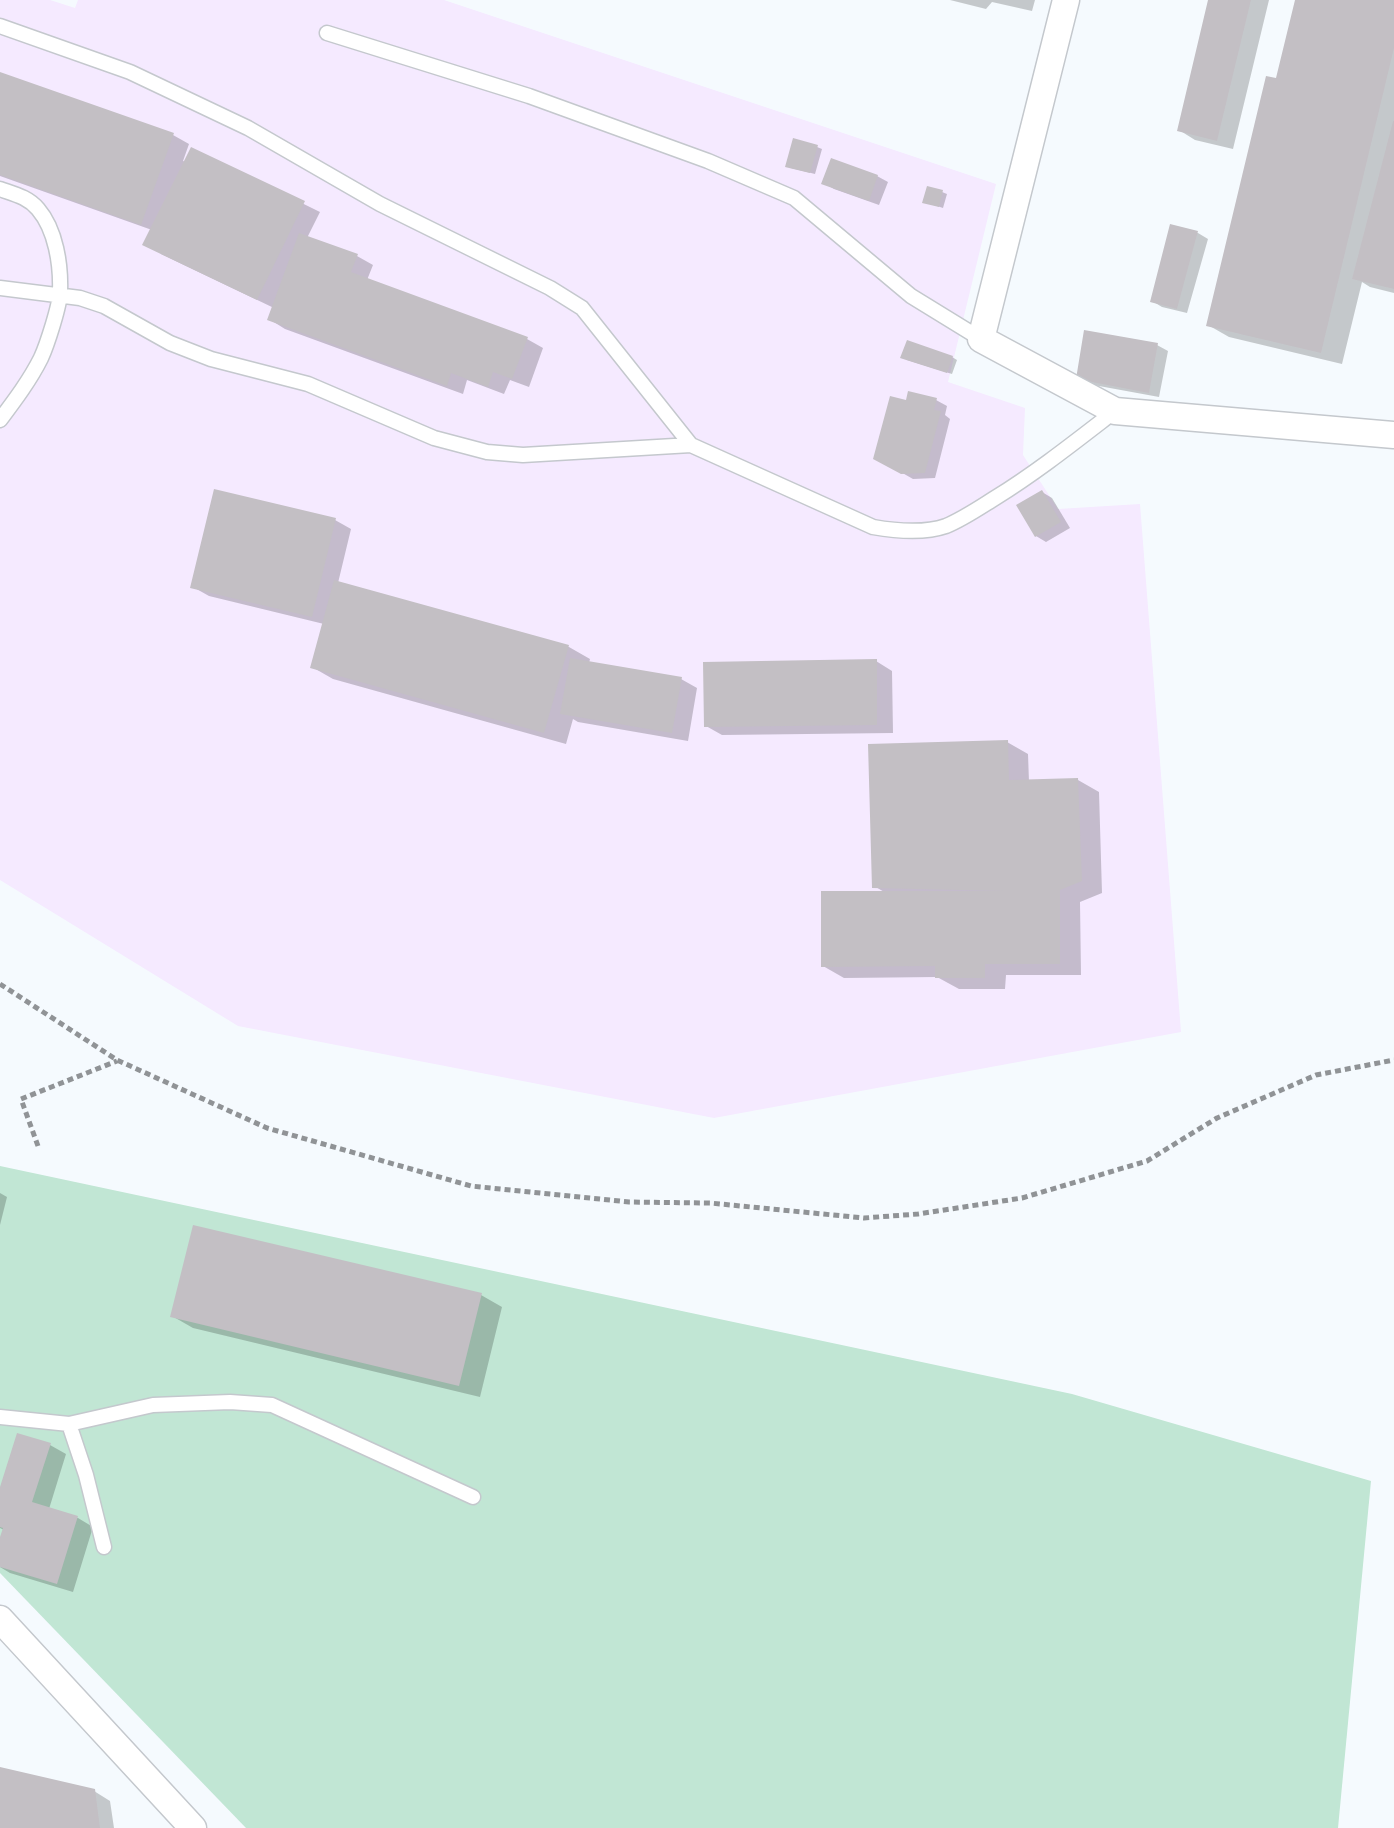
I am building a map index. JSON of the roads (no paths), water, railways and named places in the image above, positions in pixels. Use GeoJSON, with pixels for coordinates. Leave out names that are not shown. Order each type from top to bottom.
{"type":"FeatureCollection","features":[{"type":"Feature","properties":{"kind":"street"},"geometry":{"type":"LineString","coordinates":[[1066,0],[981,339],[1115,411],[1394,435]]}},
{"type":"Feature","properties":{"kind":"street"},"geometry":{"type":"LineString","coordinates":[[0,1619],[193,1828]]}},
{"type":"Feature","properties":{"kind":"lane"},"geometry":{"type":"LineString","coordinates":[[0,26],[130,72],[248,128],[380,204],[550,288],[582,308],[691,445],[873,527],[918,531],[944,526],[1027,478],[1115,411]]}},
{"type":"Feature","properties":{"kind":"lane"},"geometry":{"type":"LineString","coordinates":[[327,33],[529,96],[708,161],[794,198],[911,296],[981,339]]}},
{"type":"Feature","properties":{"kind":"lane"},"geometry":{"type":"LineString","coordinates":[[0,189],[25,198],[38,209],[47,223],[59,263],[60,295],[43,355],[21,393],[0,420]]}},
{"type":"Feature","properties":{"kind":"lane"},"geometry":{"type":"LineString","coordinates":[[0,288],[80,298],[104,306],[170,343],[211,359],[308,384],[434,438],[487,452],[523,455],[691,445]]}},
{"type":"Feature","properties":{"kind":"lane"},"geometry":{"type":"LineString","coordinates":[[0,1417],[69,1424],[153,1405],[230,1402],[272,1405],[473,1497]]}},
{"type":"Feature","properties":{"kind":"lane"},"geometry":{"type":"LineString","coordinates":[[69,1424],[104,1547]]}}]}
